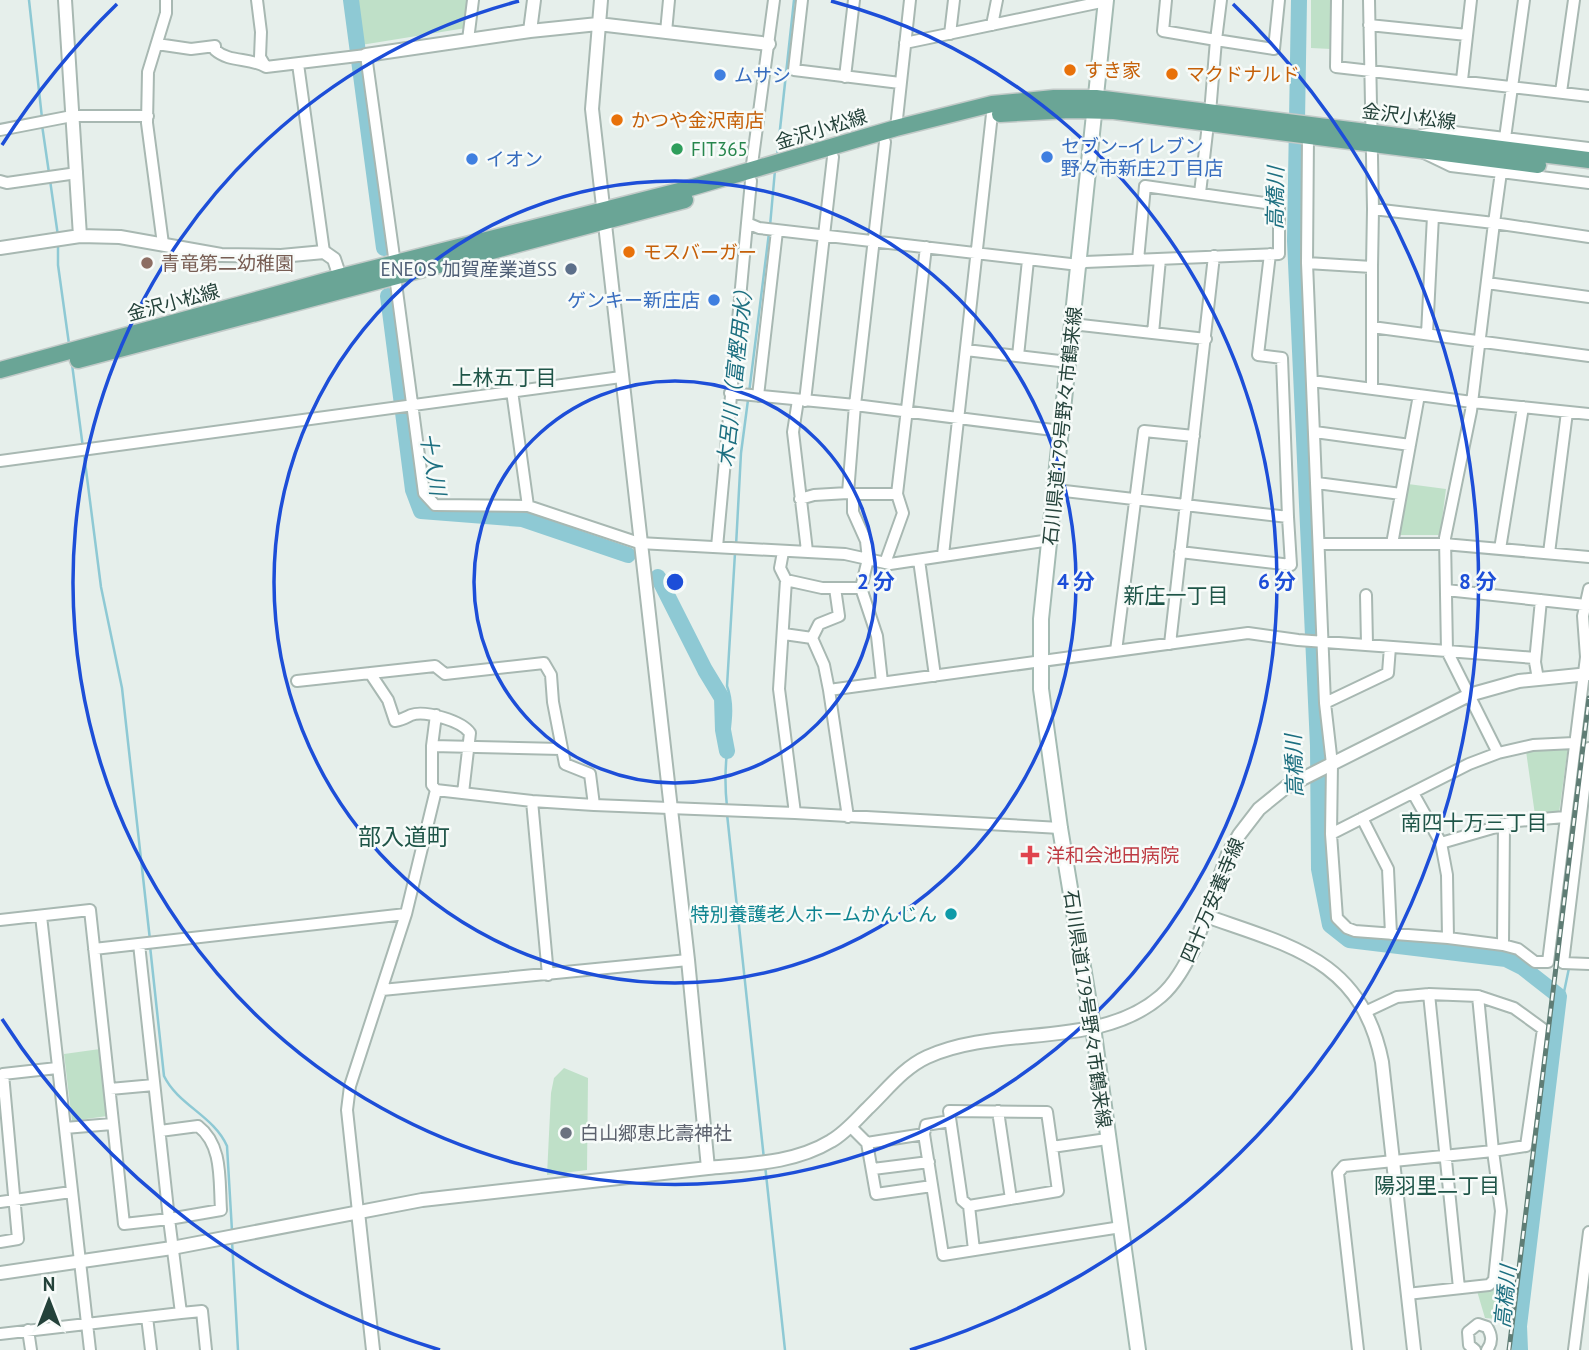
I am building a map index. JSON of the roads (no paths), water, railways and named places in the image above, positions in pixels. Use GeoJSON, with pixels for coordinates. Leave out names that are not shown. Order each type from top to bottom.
{"type":"FeatureCollection","features":[{"type":"Feature","properties":{"kind":"main road","name":"石川県道179号野々市鶴来線"},"geometry":{"type":"LineString","coordinates":[[1106,0],[1041,620],[1040,661],[1041,689],[1060,828],[1093,1027],[1138,1350]]}},
{"type":"Feature","properties":{"kind":"main road","name":"金沢小松線"},"geometry":{"type":"LineString","coordinates":[[0,370],[70,357],[603,216],[775,169],[896,128],[992,104],[1054,98],[1300,130],[1589,160]]}},
{"type":"Feature","properties":{"kind":"main road","name":"金沢小松線"},"geometry":{"type":"LineString","coordinates":[[775,169],[833,157],[992,114],[1096,104]]}},
{"type":"Feature","properties":{"kind":"main road","name":"金沢小松線"},"geometry":{"type":"LineString","coordinates":[[1413,143],[1589,171]]}},
{"type":"Feature","properties":{"kind":"main road","name":"金沢小松線"},"geometry":{"type":"LineString","coordinates":[[0,381],[70,357],[340,277],[395,270]]}},
{"type":"Feature","properties":{"kind":"street"},"geometry":{"type":"LineString","coordinates":[[65,0],[80,236]]}},
{"type":"Feature","properties":{"kind":"street"},"geometry":{"type":"LineString","coordinates":[[163,244],[148,116],[148,72],[166,13],[166,0]]}},
{"type":"Feature","properties":{"kind":"street"},"geometry":{"type":"LineString","coordinates":[[257,0],[261,32],[260,57],[266,67]]}},
{"type":"Feature","properties":{"kind":"street"},"geometry":{"type":"LineString","coordinates":[[468,40],[473,0]]}},
{"type":"Feature","properties":{"kind":"street"},"geometry":{"type":"LineString","coordinates":[[530,31],[534,0]]}},
{"type":"Feature","properties":{"kind":"street"},"geometry":{"type":"LineString","coordinates":[[601,0],[592,109],[688,960],[708,1168]]}},
{"type":"Feature","properties":{"kind":"street"},"geometry":{"type":"LineString","coordinates":[[666,32],[669,0]]}},
{"type":"Feature","properties":{"kind":"street"},"geometry":{"type":"LineString","coordinates":[[746,395],[747,223],[774,0]]}},
{"type":"Feature","properties":{"kind":"street"},"geometry":{"type":"LineString","coordinates":[[802,0],[794,70],[900,83]]}},
{"type":"Feature","properties":{"kind":"street"},"geometry":{"type":"LineString","coordinates":[[845,77],[854,0]]}},
{"type":"Feature","properties":{"kind":"street"},"geometry":{"type":"LineString","coordinates":[[896,128],[910,0]]}},
{"type":"Feature","properties":{"kind":"street"},"geometry":{"type":"LineString","coordinates":[[950,34],[954,0]]}},
{"type":"Feature","properties":{"kind":"street"},"geometry":{"type":"LineString","coordinates":[[992,25],[997,0]]}},
{"type":"Feature","properties":{"kind":"street"},"geometry":{"type":"LineString","coordinates":[[905,44],[1106,0]]}},
{"type":"Feature","properties":{"kind":"street"},"geometry":{"type":"LineString","coordinates":[[1166,0],[1163,31],[1274,48],[1279,0]]}},
{"type":"Feature","properties":{"kind":"street"},"geometry":{"type":"LineString","coordinates":[[1200,194],[1221,0]]}},
{"type":"Feature","properties":{"kind":"street"},"geometry":{"type":"LineString","coordinates":[[1337,0],[1336,67],[1589,96]]}},
{"type":"Feature","properties":{"kind":"street"},"geometry":{"type":"LineString","coordinates":[[1369,0],[1373,209],[1372,388]]}},
{"type":"Feature","properties":{"kind":"street"},"geometry":{"type":"LineString","coordinates":[[1462,80],[1471,0]]}},
{"type":"Feature","properties":{"kind":"street"},"geometry":{"type":"LineString","coordinates":[[1505,138],[1524,0]]}},
{"type":"Feature","properties":{"kind":"street"},"geometry":{"type":"LineString","coordinates":[[1561,92],[1574,0]]}},
{"type":"Feature","properties":{"kind":"street"},"geometry":{"type":"LineString","coordinates":[[157,44],[191,49],[215,46],[215,50],[224,57],[256,61],[266,67],[598,24],[769,44]]}},
{"type":"Feature","properties":{"kind":"street"},"geometry":{"type":"LineString","coordinates":[[1369,25],[1467,35]]}},
{"type":"Feature","properties":{"kind":"street"},"geometry":{"type":"LineString","coordinates":[[359,55],[395,270],[406,407],[424,493],[435,505],[528,506],[639,543],[845,554],[885,563],[1050,540]]}},
{"type":"Feature","properties":{"kind":"street"},"geometry":{"type":"LineString","coordinates":[[298,64],[324,252],[334,260],[340,277]]}},
{"type":"Feature","properties":{"kind":"street"},"geometry":{"type":"LineString","coordinates":[[943,555],[992,114]]}},
{"type":"Feature","properties":{"kind":"street"},"geometry":{"type":"LineString","coordinates":[[0,130],[72,116],[148,116]]}},
{"type":"Feature","properties":{"kind":"street"},"geometry":{"type":"LineString","coordinates":[[1300,130],[1331,834],[1337,918],[1347,928],[1355,931],[1503,945],[1518,949],[1535,962],[1548,962],[1574,743],[1586,675],[1583,616],[1589,589]]}},
{"type":"Feature","properties":{"kind":"street"},"geometry":{"type":"LineString","coordinates":[[1413,143],[1446,131],[1589,148]]}},
{"type":"Feature","properties":{"kind":"street"},"geometry":{"type":"LineString","coordinates":[[882,682],[877,636],[861,588],[867,559],[866,541],[853,512],[851,493],[855,405],[885,142]]}},
{"type":"Feature","properties":{"kind":"street"},"geometry":{"type":"LineString","coordinates":[[1413,143],[1451,166],[1589,183]]}},
{"type":"Feature","properties":{"kind":"street"},"geometry":{"type":"LineString","coordinates":[[807,551],[793,432],[801,400],[825,236],[833,157]]}},
{"type":"Feature","properties":{"kind":"street"},"geometry":{"type":"LineString","coordinates":[[0,181],[7,183],[76,173]]}},
{"type":"Feature","properties":{"kind":"street"},"geometry":{"type":"LineString","coordinates":[[1498,753],[1447,651],[1444,544],[1472,402],[1502,173]]}},
{"type":"Feature","properties":{"kind":"street"},"geometry":{"type":"LineString","coordinates":[[747,223],[770,230],[1079,265],[1085,262],[1138,260],[1160,259],[1214,256],[1279,254],[1279,205],[1145,186],[1138,260]]}},
{"type":"Feature","properties":{"kind":"street"},"geometry":{"type":"LineString","coordinates":[[1373,209],[1589,237]]}},
{"type":"Feature","properties":{"kind":"street"},"geometry":{"type":"LineString","coordinates":[[1427,334],[1433,216]]}},
{"type":"Feature","properties":{"kind":"street"},"geometry":{"type":"LineString","coordinates":[[717,547],[746,395],[770,230]]}},
{"type":"Feature","properties":{"kind":"street"},"geometry":{"type":"LineString","coordinates":[[0,248],[80,236],[120,237],[221,255],[281,256],[324,252]]}},
{"type":"Feature","properties":{"kind":"street"},"geometry":{"type":"LineString","coordinates":[[885,563],[903,513],[897,494],[926,247]]}},
{"type":"Feature","properties":{"kind":"street"},"geometry":{"type":"LineString","coordinates":[[1180,552],[1291,565],[1282,358],[1258,355],[1270,254]]}},
{"type":"Feature","properties":{"kind":"street"},"geometry":{"type":"LineString","coordinates":[[1170,644],[1214,256]]}},
{"type":"Feature","properties":{"kind":"street"},"geometry":{"type":"LineString","coordinates":[[1153,333],[1160,259]]}},
{"type":"Feature","properties":{"kind":"street"},"geometry":{"type":"LineString","coordinates":[[1018,356],[1028,260]]}},
{"type":"Feature","properties":{"kind":"street"},"geometry":{"type":"LineString","coordinates":[[1307,263],[1372,267]]}},
{"type":"Feature","properties":{"kind":"street"},"geometry":{"type":"LineString","coordinates":[[1487,283],[1589,296]]}},
{"type":"Feature","properties":{"kind":"street"},"geometry":{"type":"LineString","coordinates":[[1072,324],[1206,339]]}},
{"type":"Feature","properties":{"kind":"street"},"geometry":{"type":"LineString","coordinates":[[1372,327],[1589,356]]}},
{"type":"Feature","properties":{"kind":"street"},"geometry":{"type":"LineString","coordinates":[[966,350],[1068,362]]}},
{"type":"Feature","properties":{"kind":"street"},"geometry":{"type":"LineString","coordinates":[[0,461],[621,377]]}},
{"type":"Feature","properties":{"kind":"street"},"geometry":{"type":"LineString","coordinates":[[1312,380],[1472,402],[1589,414]]}},
{"type":"Feature","properties":{"kind":"street"},"geometry":{"type":"LineString","coordinates":[[512,391],[528,506]]}},
{"type":"Feature","properties":{"kind":"street"},"geometry":{"type":"LineString","coordinates":[[746,395],[855,405],[1061,431]]}},
{"type":"Feature","properties":{"kind":"street"},"geometry":{"type":"LineString","coordinates":[[1392,544],[1419,395]]}},
{"type":"Feature","properties":{"kind":"street"},"geometry":{"type":"LineString","coordinates":[[1500,549],[1523,407]]}},
{"type":"Feature","properties":{"kind":"street"},"geometry":{"type":"LineString","coordinates":[[1549,553],[1567,412]]}},
{"type":"Feature","properties":{"kind":"street"},"geometry":{"type":"LineString","coordinates":[[1116,651],[1144,431],[1194,436]]}},
{"type":"Feature","properties":{"kind":"street"},"geometry":{"type":"LineString","coordinates":[[1315,432],[1410,445]]}},
{"type":"Feature","properties":{"kind":"street"},"geometry":{"type":"LineString","coordinates":[[1317,483],[1401,494]]}},
{"type":"Feature","properties":{"kind":"street"},"geometry":{"type":"LineString","coordinates":[[1056,490],[1288,517]]}},
{"type":"Feature","properties":{"kind":"street"},"geometry":{"type":"LineString","coordinates":[[800,499],[814,495],[851,493],[897,494]]}},
{"type":"Feature","properties":{"kind":"street"},"geometry":{"type":"LineString","coordinates":[[1320,544],[1444,544],[1589,557]]}},
{"type":"Feature","properties":{"kind":"street"},"geometry":{"type":"LineString","coordinates":[[783,552],[780,568],[786,580],[779,689],[795,813]]}},
{"type":"Feature","properties":{"kind":"street"},"geometry":{"type":"LineString","coordinates":[[919,560],[935,676]]}},
{"type":"Feature","properties":{"kind":"street"},"geometry":{"type":"LineString","coordinates":[[786,580],[822,588],[861,588]]}},
{"type":"Feature","properties":{"kind":"street"},"geometry":{"type":"LineString","coordinates":[[812,638],[819,624],[839,616],[835,588]]}},
{"type":"Feature","properties":{"kind":"street"},"geometry":{"type":"LineString","coordinates":[[1446,590],[1586,605]]}},
{"type":"Feature","properties":{"kind":"street"},"geometry":{"type":"LineString","coordinates":[[1366,596],[1367,644]]}},
{"type":"Feature","properties":{"kind":"street"},"geometry":{"type":"LineString","coordinates":[[1538,679],[1535,658],[1541,600]]}},
{"type":"Feature","properties":{"kind":"street"},"geometry":{"type":"LineString","coordinates":[[829,690],[1248,633],[1298,640],[1535,658]]}},
{"type":"Feature","properties":{"kind":"street"},"geometry":{"type":"LineString","coordinates":[[784,634],[812,638]]}},
{"type":"Feature","properties":{"kind":"street"},"geometry":{"type":"LineString","coordinates":[[812,638],[824,665],[848,817]]}},
{"type":"Feature","properties":{"kind":"street"},"geometry":{"type":"LineString","coordinates":[[1325,703],[1388,673],[1390,647]]}},
{"type":"Feature","properties":{"kind":"street"},"geometry":{"type":"LineString","coordinates":[[297,681],[435,666],[445,674],[544,663],[551,675],[553,702],[565,764],[590,774],[594,805]]}},
{"type":"Feature","properties":{"kind":"street"},"geometry":{"type":"LineString","coordinates":[[370,673],[388,700],[395,721],[404,720],[412,714],[436,715],[467,728],[470,733],[463,793]]}},
{"type":"Feature","properties":{"kind":"street","name":"四十万安養寺線"},"geometry":{"type":"LineString","coordinates":[[0,1273],[172,1248],[422,1200],[757,1163],[810,1152],[834,1140],[906,1071],[926,1057],[983,1042],[1118,1021],[1142,1010],[1162,995],[1187,962],[1228,854],[1244,828],[1266,802],[1306,775],[1469,695],[1519,681],[1586,675]]}},
{"type":"Feature","properties":{"kind":"street"},"geometry":{"type":"LineString","coordinates":[[436,715],[432,746],[432,785],[436,790],[594,805],[1060,828]]}},
{"type":"Feature","properties":{"kind":"street"},"geometry":{"type":"LineString","coordinates":[[1331,834],[1469,764],[1498,753],[1533,745],[1574,743]]}},
{"type":"Feature","properties":{"kind":"street"},"geometry":{"type":"LineString","coordinates":[[432,746],[561,749]]}},
{"type":"Feature","properties":{"kind":"street"},"geometry":{"type":"LineString","coordinates":[[1589,748],[1585,819],[1563,963],[1589,964]]}},
{"type":"Feature","properties":{"kind":"street"},"geometry":{"type":"LineString","coordinates":[[373,1350],[347,1111],[350,1086],[406,914],[436,790]]}},
{"type":"Feature","properties":{"kind":"street"},"geometry":{"type":"LineString","coordinates":[[1413,793],[1441,843],[1447,875],[1448,938]]}},
{"type":"Feature","properties":{"kind":"street"},"geometry":{"type":"LineString","coordinates":[[532,801],[548,975]]}},
{"type":"Feature","properties":{"kind":"street"},"geometry":{"type":"LineString","coordinates":[[1441,843],[1503,824],[1565,817]]}},
{"type":"Feature","properties":{"kind":"street"},"geometry":{"type":"LineString","coordinates":[[1362,818],[1388,869],[1391,934]]}},
{"type":"Feature","properties":{"kind":"street"},"geometry":{"type":"LineString","coordinates":[[1503,824],[1503,945]]}},
{"type":"Feature","properties":{"kind":"street"},"geometry":{"type":"LineString","coordinates":[[0,920],[90,910],[124,1224],[221,1210],[218,1157],[209,1134],[198,1126],[160,1131]]}},
{"type":"Feature","properties":{"kind":"street"},"geometry":{"type":"LineString","coordinates":[[94,949],[406,914]]}},
{"type":"Feature","properties":{"kind":"street"},"geometry":{"type":"LineString","coordinates":[[41,916],[90,1350]]}},
{"type":"Feature","properties":{"kind":"street"},"geometry":{"type":"LineString","coordinates":[[1206,916],[1290,945],[1308,954],[1343,982],[1372,1025],[1382,1062],[1414,1350]]}},
{"type":"Feature","properties":{"kind":"street"},"geometry":{"type":"LineString","coordinates":[[141,944],[181,1313]]}},
{"type":"Feature","properties":{"kind":"street"},"geometry":{"type":"LineString","coordinates":[[382,990],[688,960]]}},
{"type":"Feature","properties":{"kind":"street"},"geometry":{"type":"LineString","coordinates":[[1359,1350],[1338,1173],[1344,1166],[1526,1146],[1543,1028],[1514,1008],[1478,996],[1429,994],[1397,997],[1365,1012]]}},
{"type":"Feature","properties":{"kind":"street"},"geometry":{"type":"LineString","coordinates":[[1429,994],[1459,1288]]}},
{"type":"Feature","properties":{"kind":"street"},"geometry":{"type":"LineString","coordinates":[[1407,1294],[1489,1285],[1494,1280],[1501,1212],[1478,996]]}},
{"type":"Feature","properties":{"kind":"street"},"geometry":{"type":"LineString","coordinates":[[0,1242],[18,1240],[3,1074],[57,1068]]}},
{"type":"Feature","properties":{"kind":"street"},"geometry":{"type":"LineString","coordinates":[[110,1089],[155,1085]]}},
{"type":"Feature","properties":{"kind":"street"},"geometry":{"type":"LineString","coordinates":[[968,1206],[1058,1191],[1047,1112],[948,1111],[962,1200],[968,1206],[974,1250]]}},
{"type":"Feature","properties":{"kind":"street"},"geometry":{"type":"LineString","coordinates":[[998,1111],[1011,1199]]}},
{"type":"Feature","properties":{"kind":"street"},"geometry":{"type":"LineString","coordinates":[[950,1121],[926,1125],[925,1134],[943,1255],[1121,1227]]}},
{"type":"Feature","properties":{"kind":"street"},"geometry":{"type":"LineString","coordinates":[[65,1128],[112,1124]]}},
{"type":"Feature","properties":{"kind":"street"},"geometry":{"type":"LineString","coordinates":[[850,1126],[867,1143],[876,1194],[932,1186]]}},
{"type":"Feature","properties":{"kind":"street"},"geometry":{"type":"LineString","coordinates":[[867,1143],[925,1134]]}},
{"type":"Feature","properties":{"kind":"street"},"geometry":{"type":"LineString","coordinates":[[1052,1147],[1107,1139]]}},
{"type":"Feature","properties":{"kind":"street"},"geometry":{"type":"LineString","coordinates":[[873,1169],[929,1162]]}},
{"type":"Feature","properties":{"kind":"street"},"geometry":{"type":"LineString","coordinates":[[0,1202],[71,1192]]}},
{"type":"Feature","properties":{"kind":"street"},"geometry":{"type":"LineString","coordinates":[[1574,1350],[1589,1232]]}},
{"type":"Feature","properties":{"kind":"street"},"geometry":{"type":"LineString","coordinates":[[0,1334],[202,1311],[206,1350]]}},
{"type":"Feature","properties":{"kind":"street"},"geometry":{"type":"LineString","coordinates":[[147,1317],[151,1350]]}},
{"type":"Feature","properties":{"kind":"street"},"geometry":{"type":"LineString","coordinates":[[1475,1350],[1469,1345],[1468,1332],[1478,1324],[1487,1327],[1491,1334],[1488,1350]]}},
{"type":"Feature","properties":{"kind":"street"},"geometry":{"type":"LineString","coordinates":[[28,1330],[31,1350]]}},
{"type":"Feature","properties":{"kind":"waterway"},"geometry":{"type":"LineString","coordinates":[[29,0],[42,118]]}},
{"type":"Feature","properties":{"kind":"waterway","name":"十人川"},"geometry":{"type":"LineString","coordinates":[[351,0],[384,248]]}},
{"type":"Feature","properties":{"kind":"waterway","name":"木呂川（富樫用水）"},"geometry":{"type":"LineString","coordinates":[[777,157],[794,0]]}},
{"type":"Feature","properties":{"kind":"waterway","name":"高橋川"},"geometry":{"type":"LineString","coordinates":[[1299,0],[1295,241],[1318,746],[1319,869],[1330,925],[1349,940],[1506,959],[1522,967],[1559,996],[1519,1326],[1520,1350]]}},
{"type":"Feature","properties":{"kind":"waterway"},"geometry":{"type":"LineString","coordinates":[[42,125],[49,173]]}},
{"type":"Feature","properties":{"kind":"waterway","name":"木呂川（富樫用水）"},"geometry":{"type":"LineString","coordinates":[[770,226],[775,170]]}},
{"type":"Feature","properties":{"kind":"waterway"},"geometry":{"type":"LineString","coordinates":[[50,180],[58,236]]}},
{"type":"Feature","properties":{"kind":"waterway","name":"木呂川（富樫用水）"},"geometry":{"type":"LineString","coordinates":[[749,393],[769,233]]}},
{"type":"Feature","properties":{"kind":"waterway"},"geometry":{"type":"LineString","coordinates":[[58,243],[58,265],[69,344]]}},
{"type":"Feature","properties":{"kind":"waterway","name":"十人川"},"geometry":{"type":"LineString","coordinates":[[388,296],[413,490],[421,511],[522,519],[628,555]]}},
{"type":"Feature","properties":{"kind":"waterway"},"geometry":{"type":"LineString","coordinates":[[72,364],[83,448]]}},
{"type":"Feature","properties":{"kind":"waterway","name":"木呂川（富樫用水）"},"geometry":{"type":"LineString","coordinates":[[736,546],[741,453],[748,400]]}},
{"type":"Feature","properties":{"kind":"waterway"},"geometry":{"type":"LineString","coordinates":[[84,454],[101,587],[122,688],[150,940]]}},
{"type":"Feature","properties":{"kind":"waterway","name":"木呂川（富樫用水）"},"geometry":{"type":"LineString","coordinates":[[727,807],[726,766],[731,710],[727,686],[735,553]]}},
{"type":"Feature","properties":{"kind":"waterway","name":"十人川"},"geometry":{"type":"LineString","coordinates":[[658,577],[722,698],[727,751]]}},
{"type":"Feature","properties":{"kind":"waterway"},"geometry":{"type":"LineString","coordinates":[[727,814],[764,1159]]}},
{"type":"Feature","properties":{"kind":"waterway"},"geometry":{"type":"LineString","coordinates":[[150,946],[164,1076],[178,1095],[214,1126],[227,1146],[232,1231]]}},
{"type":"Feature","properties":{"kind":"waterway"},"geometry":{"type":"LineString","coordinates":[[1559,996],[1564,992],[1569,968],[1572,968]]}},
{"type":"Feature","properties":{"kind":"waterway"},"geometry":{"type":"LineString","coordinates":[[765,1165],[785,1350]]}},
{"type":"Feature","properties":{"kind":"waterway"},"geometry":{"type":"LineString","coordinates":[[232,1241],[238,1350]]}},
{"type":"Feature","properties":{"kind":"waterway","name":"高橋川"},"geometry":{"type":"LineString","coordinates":[[1519,1343],[1523,1350]]}},
{"type":"Feature","properties":{"kind":"railway"},"geometry":{"type":"LineString","coordinates":[[1509,1350],[1589,698]]}},
{"type":"Feature","properties":{"kind":"place","name":"すき家"},"geometry":{"type":"Point","coordinates":[1070,70]}},
{"type":"Feature","properties":{"kind":"place","name":"マクドナルド"},"geometry":{"type":"Point","coordinates":[1172,74]}},
{"type":"Feature","properties":{"kind":"place","name":"ムサシ"},"geometry":{"type":"Point","coordinates":[720,75]}},
{"type":"Feature","properties":{"kind":"place","name":"かつや金沢南店"},"geometry":{"type":"Point","coordinates":[617,120]}},
{"type":"Feature","properties":{"kind":"place","name":"FIT365"},"geometry":{"type":"Point","coordinates":[677,149]}},
{"type":"Feature","properties":{"kind":"place","name":"セブン−イレブン 野々市新庄2丁目店"},"geometry":{"type":"Point","coordinates":[1047,157]}},
{"type":"Feature","properties":{"kind":"place","name":"イオン"},"geometry":{"type":"Point","coordinates":[472,159]}},
{"type":"Feature","properties":{"kind":"place","name":"モスバーガー"},"geometry":{"type":"Point","coordinates":[629,252]}},
{"type":"Feature","properties":{"kind":"place","name":"青竜第二幼稚園"},"geometry":{"type":"Point","coordinates":[147,263]}},
{"type":"Feature","properties":{"kind":"place","name":"ENEOS 加賀産業道SS"},"geometry":{"type":"Point","coordinates":[571,269]}},
{"type":"Feature","properties":{"kind":"place","name":"ゲンキー新庄店"},"geometry":{"type":"Point","coordinates":[714,300]}},
{"type":"Feature","properties":{"kind":"place","name":"洋和会池田病院"},"geometry":{"type":"Point","coordinates":[1030,855]}},
{"type":"Feature","properties":{"kind":"place","name":"特別養護老人ホームかんじん"},"geometry":{"type":"Point","coordinates":[951,914]}},
{"type":"Feature","properties":{"kind":"place","name":"白山郷恵比壽神社"},"geometry":{"type":"Point","coordinates":[566,1133]}},
{"type":"Feature","properties":{"kind":"district","name":"上林五丁目"},"geometry":{"type":"Point","coordinates":[504,377]}},
{"type":"Feature","properties":{"kind":"district","name":"新庄一丁目"},"geometry":{"type":"Point","coordinates":[1176,595]}},
{"type":"Feature","properties":{"kind":"district","name":"南四十万三丁目"},"geometry":{"type":"Point","coordinates":[1474,822]}},
{"type":"Feature","properties":{"kind":"district","name":"部入道町"},"geometry":{"type":"Point","coordinates":[404,836]}},
{"type":"Feature","properties":{"kind":"district","name":"陽羽里二丁目"},"geometry":{"type":"Point","coordinates":[1437,1185]}}]}
